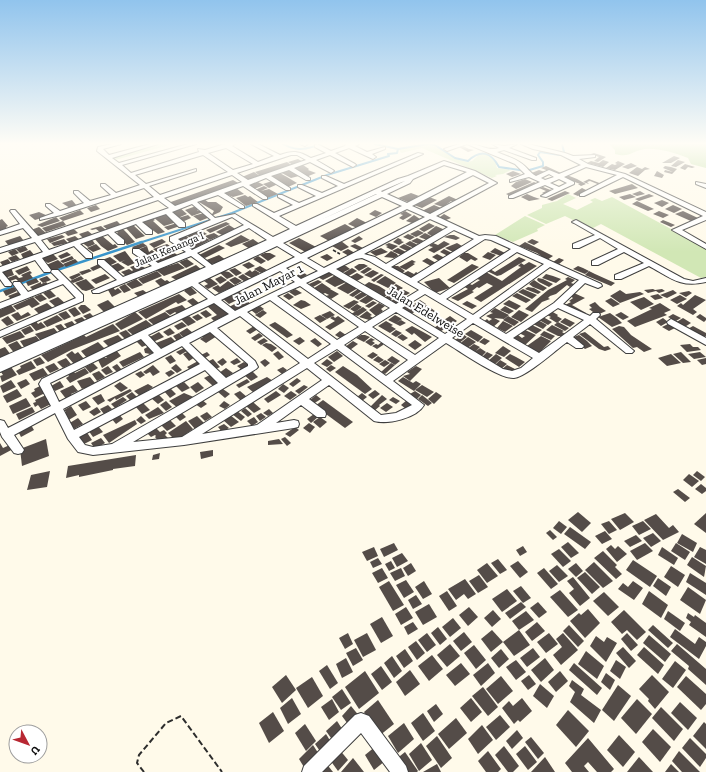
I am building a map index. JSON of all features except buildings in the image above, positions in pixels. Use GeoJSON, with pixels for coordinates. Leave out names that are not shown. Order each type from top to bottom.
{"type":"FeatureCollection","features":[{"type":"Feature","properties":{"kind":"street"},"geometry":{"type":"LineString","coordinates":[[137,180],[160,197],[182,225]]}},
{"type":"Feature","properties":{"kind":"street"},"geometry":{"type":"LineString","coordinates":[[42,219],[163,180]]}},
{"type":"Feature","properties":{"kind":"street"},"geometry":{"type":"LineString","coordinates":[[0,251],[160,197],[192,180]]}},
{"type":"Feature","properties":{"kind":"street"},"geometry":{"type":"LineString","coordinates":[[242,180],[265,198]]}},
{"type":"Feature","properties":{"kind":"street"},"geometry":{"type":"LineString","coordinates":[[0,270],[256,180]]}},
{"type":"Feature","properties":{"kind":"street"},"geometry":{"type":"LineString","coordinates":[[274,180],[288,189]]}},
{"type":"Feature","properties":{"kind":"street"},"geometry":{"type":"LineString","coordinates":[[330,180],[343,186]]}},
{"type":"Feature","properties":{"kind":"street"},"geometry":{"type":"LineString","coordinates":[[274,216],[343,186],[352,180]]}},
{"type":"Feature","properties":{"kind":"street"},"geometry":{"type":"LineString","coordinates":[[0,369],[406,180]]}},
{"type":"Feature","properties":{"kind":"street"},"geometry":{"type":"LineString","coordinates":[[294,424],[184,441],[93,451],[82,449],[72,436],[44,384],[46,381],[326,247],[457,180]]}},
{"type":"Feature","properties":{"kind":"street","name":"Jalan Mayar 1"},"geometry":{"type":"LineString","coordinates":[[3,429],[57,408],[271,296],[351,258],[494,183],[488,180]]}},
{"type":"Feature","properties":{"kind":"street"},"geometry":{"type":"LineString","coordinates":[[541,180],[559,189]]}},
{"type":"Feature","properties":{"kind":"street"},"geometry":{"type":"LineString","coordinates":[[511,197],[552,180]]}},
{"type":"Feature","properties":{"kind":"street"},"geometry":{"type":"LineString","coordinates":[[530,189],[547,197],[559,189],[575,184],[566,180]]}},
{"type":"Feature","properties":{"kind":"street"},"geometry":{"type":"LineString","coordinates":[[582,195],[613,180]]}},
{"type":"Feature","properties":{"kind":"street"},"geometry":{"type":"LineString","coordinates":[[633,180],[706,216]]}},
{"type":"Feature","properties":{"kind":"street"},"geometry":{"type":"LineString","coordinates":[[698,183],[706,186]]}},
{"type":"Feature","properties":{"kind":"street"},"geometry":{"type":"LineString","coordinates":[[103,185],[116,196]]}},
{"type":"Feature","properties":{"kind":"street"},"geometry":{"type":"LineString","coordinates":[[300,186],[320,195]]}},
{"type":"Feature","properties":{"kind":"street"},"geometry":{"type":"LineString","coordinates":[[76,192],[89,204]]}},
{"type":"Feature","properties":{"kind":"street"},"geometry":{"type":"LineString","coordinates":[[379,192],[452,228],[479,239]]}},
{"type":"Feature","properties":{"kind":"street"},"geometry":{"type":"LineString","coordinates":[[220,193],[242,207]]}},
{"type":"Feature","properties":{"kind":"street"},"geometry":{"type":"LineString","coordinates":[[280,196],[298,205]]}},
{"type":"Feature","properties":{"kind":"street"},"geometry":{"type":"LineString","coordinates":[[193,202],[212,218]]}},
{"type":"Feature","properties":{"kind":"street"},"geometry":{"type":"LineString","coordinates":[[48,205],[58,214]]}},
{"type":"Feature","properties":{"kind":"street"},"geometry":{"type":"LineString","coordinates":[[255,205],[297,230]]}},
{"type":"Feature","properties":{"kind":"street"},"geometry":{"type":"LineString","coordinates":[[13,212],[26,225],[48,253]]}},
{"type":"Feature","properties":{"kind":"street","name":"Jalan Edelweise"},"geometry":{"type":"LineString","coordinates":[[191,253],[172,239],[229,215],[236,216],[276,240],[301,258],[326,270],[396,309],[500,371],[510,375],[524,370],[540,358]]}},
{"type":"Feature","properties":{"kind":"street"},"geometry":{"type":"LineString","coordinates":[[706,216],[676,230],[706,247]]}},
{"type":"Feature","properties":{"kind":"street"},"geometry":{"type":"LineString","coordinates":[[137,221],[150,232]]}},
{"type":"Feature","properties":{"kind":"street"},"geometry":{"type":"LineString","coordinates":[[576,222],[599,236],[688,283],[706,280]]}},
{"type":"Feature","properties":{"kind":"street"},"geometry":{"type":"LineString","coordinates":[[0,233],[26,225]]}},
{"type":"Feature","properties":{"kind":"street","name":"Jalan Kenanga I"},"geometry":{"type":"LineString","coordinates":[[96,291],[191,253],[250,225]]}},
{"type":"Feature","properties":{"kind":"street"},"geometry":{"type":"LineString","coordinates":[[386,267],[452,228]]}},
{"type":"Feature","properties":{"kind":"street"},"geometry":{"type":"LineString","coordinates":[[109,231],[121,242]]}},
{"type":"Feature","properties":{"kind":"street"},"geometry":{"type":"LineString","coordinates":[[576,246],[599,236]]}},
{"type":"Feature","properties":{"kind":"street"},"geometry":{"type":"LineString","coordinates":[[411,282],[479,239],[489,237],[598,286]]}},
{"type":"Feature","properties":{"kind":"street"},"geometry":{"type":"LineString","coordinates":[[75,243],[89,256]]}},
{"type":"Feature","properties":{"kind":"street"},"geometry":{"type":"LineString","coordinates":[[441,298],[516,249]]}},
{"type":"Feature","properties":{"kind":"street"},"geometry":{"type":"LineString","coordinates":[[595,263],[623,249]]}},
{"type":"Feature","properties":{"kind":"street"},"geometry":{"type":"LineString","coordinates":[[136,251],[158,267]]}},
{"type":"Feature","properties":{"kind":"street"},"geometry":{"type":"LineString","coordinates":[[191,253],[215,269]]}},
{"type":"Feature","properties":{"kind":"street"},"geometry":{"type":"LineString","coordinates":[[0,334],[80,299],[80,297],[64,281],[37,257]]}},
{"type":"Feature","properties":{"kind":"street"},"geometry":{"type":"LineString","coordinates":[[351,258],[368,257],[441,298],[540,358],[593,317]]}},
{"type":"Feature","properties":{"kind":"street"},"geometry":{"type":"LineString","coordinates":[[101,262],[124,281]]}},
{"type":"Feature","properties":{"kind":"street"},"geometry":{"type":"LineString","coordinates":[[618,277],[650,263]]}},
{"type":"Feature","properties":{"kind":"street"},"geometry":{"type":"LineString","coordinates":[[386,381],[473,317],[549,264]]}},
{"type":"Feature","properties":{"kind":"street"},"geometry":{"type":"LineString","coordinates":[[282,268],[327,302],[415,360]]}},
{"type":"Feature","properties":{"kind":"street"},"geometry":{"type":"LineString","coordinates":[[0,274],[27,296]]}},
{"type":"Feature","properties":{"kind":"street"},"geometry":{"type":"LineString","coordinates":[[506,338],[557,305],[584,280]]}},
{"type":"Feature","properties":{"kind":"street"},"geometry":{"type":"LineString","coordinates":[[0,306],[64,281]]}},
{"type":"Feature","properties":{"kind":"street"},"geometry":{"type":"LineString","coordinates":[[190,281],[307,363],[380,419],[384,420],[404,413],[419,405],[271,296]]}},
{"type":"Feature","properties":{"kind":"street"},"geometry":{"type":"LineString","coordinates":[[0,362],[190,281]]}},
{"type":"Feature","properties":{"kind":"street"},"geometry":{"type":"LineString","coordinates":[[184,441],[425,290]]}},
{"type":"Feature","properties":{"kind":"street"},"geometry":{"type":"LineString","coordinates":[[557,305],[593,317],[629,350]]}},
{"type":"Feature","properties":{"kind":"street"},"geometry":{"type":"LineString","coordinates":[[671,322],[706,342]]}},
{"type":"Feature","properties":{"kind":"street"},"geometry":{"type":"LineString","coordinates":[[111,450],[254,365],[211,328]]}},
{"type":"Feature","properties":{"kind":"street"},"geometry":{"type":"LineString","coordinates":[[142,335],[160,354]]}},
{"type":"Feature","properties":{"kind":"street"},"geometry":{"type":"LineString","coordinates":[[566,337],[579,346]]}},
{"type":"Feature","properties":{"kind":"street"},"geometry":{"type":"LineString","coordinates":[[183,342],[225,383]]}},
{"type":"Feature","properties":{"kind":"street"},"geometry":{"type":"LineString","coordinates":[[72,436],[206,365]]}},
{"type":"Feature","properties":{"kind":"street"},"geometry":{"type":"LineString","coordinates":[[260,429],[329,380]]}},
{"type":"Feature","properties":{"kind":"street"},"geometry":{"type":"LineString","coordinates":[[302,400],[320,414]]}},
{"type":"Feature","properties":{"kind":"street"},"geometry":{"type":"LineString","coordinates":[[3,429],[18,450]]}},
{"type":"Feature","properties":{"kind":"street"},"geometry":{"type":"LineString","coordinates":[[310,772],[361,721],[364,722],[400,772]]}},
{"type":"Feature","properties":{"kind":"path"},"geometry":{"type":"LineString","coordinates":[[326,247],[351,258]]}},
{"type":"Feature","properties":{"kind":"path"},"geometry":{"type":"LineString","coordinates":[[144,772],[137,763],[139,755],[166,723],[181,716],[222,772]]}},
{"type":"Feature","properties":{"kind":"green space"},"geometry":{"type":"Polygon","coordinates":[[[568,194],[576,198],[563,204],[577,210],[593,202],[590,200],[595,198],[602,201],[612,197],[706,248],[706,277],[701,278],[601,224],[591,229],[565,216],[546,224],[527,215],[542,208],[542,205],[557,201],[568,194]]]}},
{"type":"Feature","properties":{"kind":"green space"},"geometry":{"type":"Polygon","coordinates":[[[525,216],[545,225],[537,229],[538,231],[513,242],[495,235],[525,216]]]}},
{"type":"Feature","properties":{"kind":"waterway"},"geometry":{"type":"LineString","coordinates":[[139,243],[232,213],[314,180]]}},
{"type":"Feature","properties":{"kind":"waterway"},"geometry":{"type":"LineString","coordinates":[[0,291],[51,272],[142,242]]}}]}
